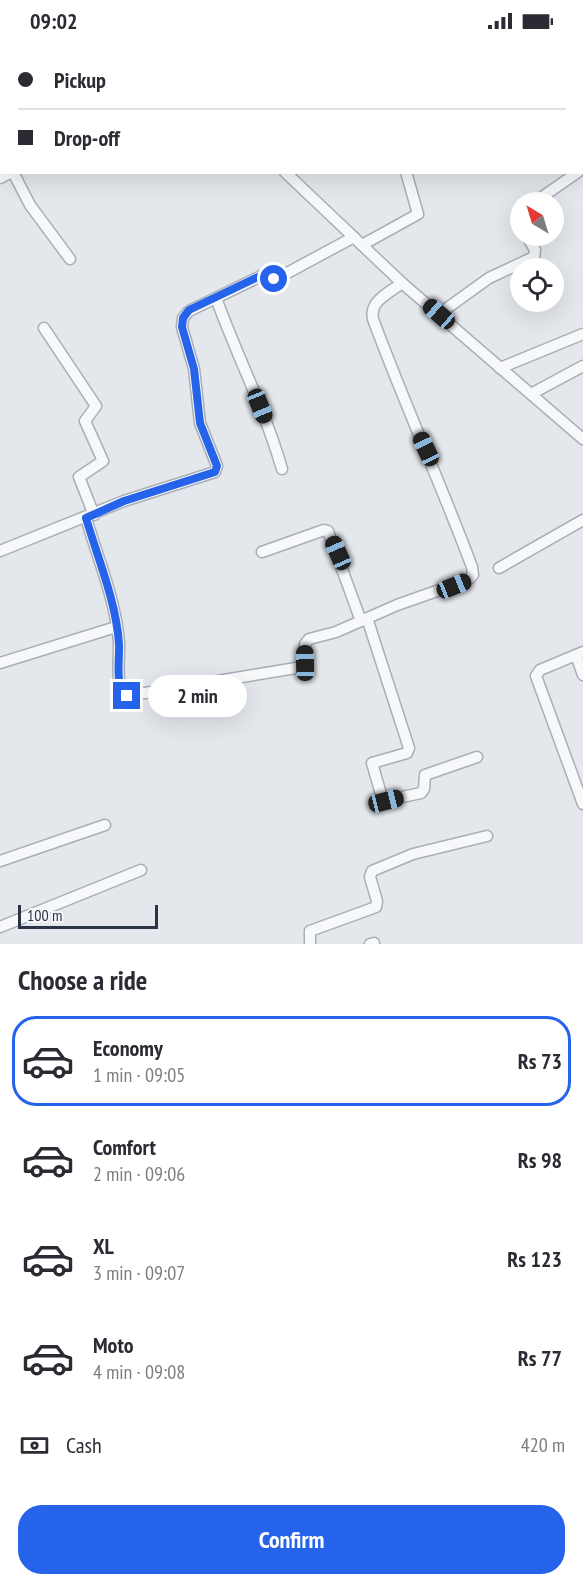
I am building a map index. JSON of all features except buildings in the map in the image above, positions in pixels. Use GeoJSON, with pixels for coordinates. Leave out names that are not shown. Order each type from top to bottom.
{"type":"FeatureCollection","features":[{"type":"Feature","properties":{"kind":"street"},"geometry":{"type":"LineString","coordinates":[[13,174],[30,205],[70,259]]}},
{"type":"Feature","properties":{"kind":"street"},"geometry":{"type":"LineString","coordinates":[[287,174],[402,283],[583,439]]}},
{"type":"Feature","properties":{"kind":"street"},"geometry":{"type":"LineString","coordinates":[[0,552],[124,501],[203,477],[217,469],[200,423],[194,369],[182,327],[183,318],[189,310],[264,274],[276,279],[418,214],[407,174]]}},
{"type":"Feature","properties":{"kind":"street"},"geometry":{"type":"LineString","coordinates":[[549,192],[575,174]]}},
{"type":"Feature","properties":{"kind":"street"},"geometry":{"type":"LineString","coordinates":[[439,314],[489,278],[534,257],[535,250],[533,246]]}},
{"type":"Feature","properties":{"kind":"street"},"geometry":{"type":"LineString","coordinates":[[44,327],[96,406],[85,421],[103,461],[80,477],[116,627],[123,692],[130,696],[302,667],[305,663],[307,640],[468,580],[473,575],[434,466],[402,395],[373,319],[372,312],[375,303],[402,283]]}},
{"type":"Feature","properties":{"kind":"street"},"geometry":{"type":"LineString","coordinates":[[216,298],[234,348],[274,440],[282,469]]}},
{"type":"Feature","properties":{"kind":"street"},"geometry":{"type":"LineString","coordinates":[[500,368],[583,334]]}},
{"type":"Feature","properties":{"kind":"street"},"geometry":{"type":"LineString","coordinates":[[531,394],[583,366]]}},
{"type":"Feature","properties":{"kind":"street"},"geometry":{"type":"LineString","coordinates":[[499,568],[583,520]]}},
{"type":"Feature","properties":{"kind":"street"},"geometry":{"type":"LineString","coordinates":[[262,552],[322,531],[328,531],[364,620],[410,748],[407,753],[372,764],[383,801],[421,793],[424,789],[424,775],[477,757]]}},
{"type":"Feature","properties":{"kind":"street"},"geometry":{"type":"LineString","coordinates":[[0,663],[116,627]]}},
{"type":"Feature","properties":{"kind":"street"},"geometry":{"type":"LineString","coordinates":[[583,675],[579,654],[540,670],[536,676],[583,804]]}},
{"type":"Feature","properties":{"kind":"street"},"geometry":{"type":"LineString","coordinates":[[0,861],[105,825]]}},
{"type":"Feature","properties":{"kind":"street"},"geometry":{"type":"LineString","coordinates":[[310,944],[310,931],[376,907],[377,901],[369,877],[372,871],[413,854],[487,836]]}},
{"type":"Feature","properties":{"kind":"street"},"geometry":{"type":"LineString","coordinates":[[0,927],[141,870]]}},
{"type":"Feature","properties":{"kind":"route"},"geometry":{"type":"LineString","coordinates":[[127,696],[123,692],[118,664],[118,640],[110,598],[86,518],[124,501],[215,472],[217,466],[200,423],[194,369],[182,327],[183,318],[189,310],[262,275],[265,274],[274,279]]}}]}
